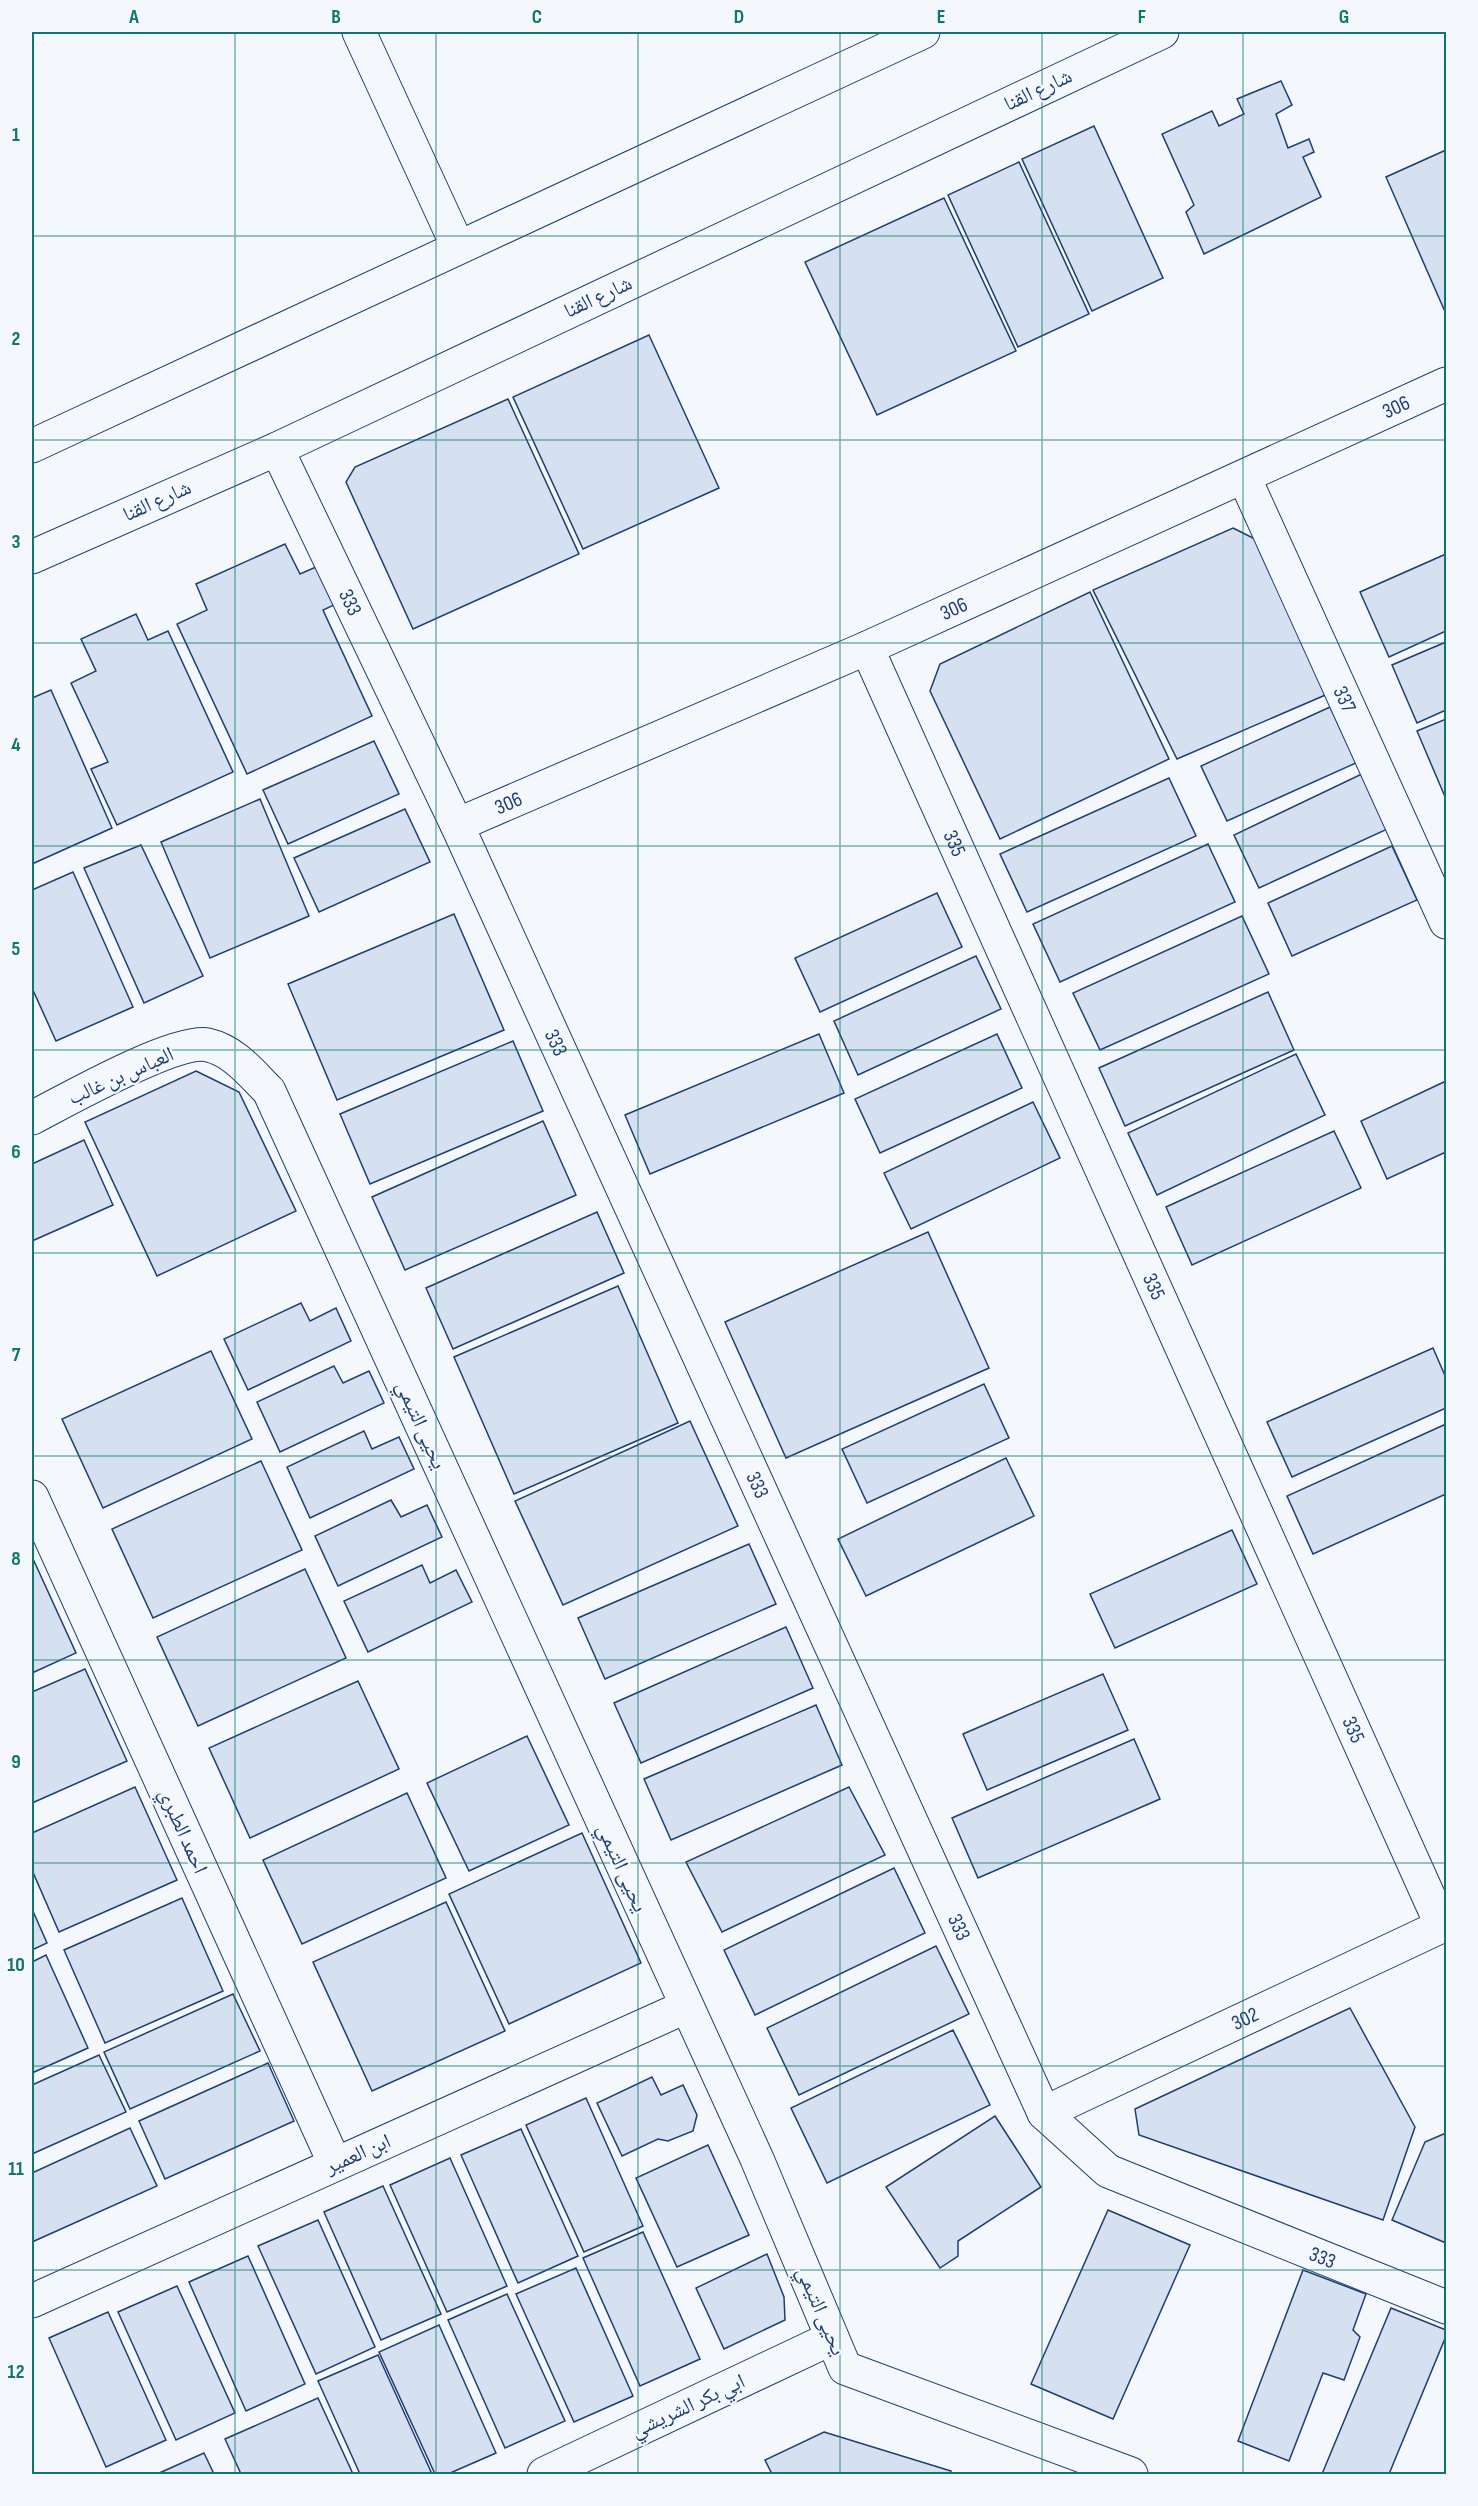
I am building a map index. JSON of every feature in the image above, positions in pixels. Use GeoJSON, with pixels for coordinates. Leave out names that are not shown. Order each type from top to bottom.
{"type":"FeatureCollection","features":[{"type":"Feature","properties":{"kind":"street"},"geometry":{"type":"LineString","coordinates":[[359,32],[458,247]]}},
{"type":"Feature","properties":{"kind":"street"},"geometry":{"type":"LineString","coordinates":[[32,446],[923,32]]}},
{"type":"Feature","properties":{"kind":"street","name":"شارع القنا"},"geometry":{"type":"LineString","coordinates":[[32,557],[277,449],[1162,32]]}},
{"type":"Feature","properties":{"kind":"street","name":"306"},"geometry":{"type":"LineString","coordinates":[[457,825],[867,648],[1446,384]]}},
{"type":"Feature","properties":{"kind":"street","name":"333"},"geometry":{"type":"LineString","coordinates":[[277,449],[457,825],[1044,2113],[1108,2171],[1446,2307]]}},
{"type":"Feature","properties":{"kind":"street","name":"337"},"geometry":{"type":"LineString","coordinates":[[1244,477],[1434,860],[1446,922]]}},
{"type":"Feature","properties":{"kind":"street","name":"335"},"geometry":{"type":"LineString","coordinates":[[867,648],[1444,1925]]}},
{"type":"Feature","properties":{"kind":"street","name":"العباس بن غالب"},"geometry":{"type":"LineString","coordinates":[[32,1118],[165,1052],[207,1045],[237,1058],[269,1091]]}},
{"type":"Feature","properties":{"kind":"street","name":"يحيى التيمي"},"geometry":{"type":"LineString","coordinates":[[269,1091],[756,2159],[845,2368],[1131,2475]]}},
{"type":"Feature","properties":{"kind":"street","name":"احمد الطبري"},"geometry":{"type":"LineString","coordinates":[[32,1497],[335,2164]]}},
{"type":"Feature","properties":{"kind":"street","name":"302"},"geometry":{"type":"LineString","coordinates":[[1044,2113],[1444,1925]]}},
{"type":"Feature","properties":{"kind":"street","name":"ابن العمير"},"geometry":{"type":"LineString","coordinates":[[32,2301],[685,2007]]}},
{"type":"Feature","properties":{"kind":"street","name":"ابي بكر الشريشي"},"geometry":{"type":"LineString","coordinates":[[544,2475],[832,2338]]}},
{"type":"Feature","properties":{"kind":"building"},"geometry":{"type":"Polygon","coordinates":[[[1281,81],[1292,105],[1276,114],[1288,148],[1309,139],[1314,152],[1303,157],[1321,197],[1204,254],[1186,212],[1194,205],[1162,134],[1212,111],[1219,126],[1244,114],[1237,99],[1281,81]]]}},
{"type":"Feature","properties":{"kind":"building"},"geometry":{"type":"Polygon","coordinates":[[[1094,126],[1163,278],[1092,311],[1022,159],[1094,126]]]}},
{"type":"Feature","properties":{"kind":"building"},"geometry":{"type":"Polygon","coordinates":[[[1446,150],[1446,314],[1386,177],[1446,150]]]}},
{"type":"Feature","properties":{"kind":"building"},"geometry":{"type":"Polygon","coordinates":[[[1019,162],[1089,314],[1018,347],[948,195],[1019,162]]]}},
{"type":"Feature","properties":{"kind":"building"},"geometry":{"type":"Polygon","coordinates":[[[944,198],[1016,351],[877,415],[805,262],[944,198]]]}},
{"type":"Feature","properties":{"kind":"building"},"geometry":{"type":"Polygon","coordinates":[[[649,335],[719,488],[583,549],[513,397],[649,335]]]}},
{"type":"Feature","properties":{"kind":"building"},"geometry":{"type":"Polygon","coordinates":[[[508,399],[579,554],[413,629],[346,482],[355,467],[508,399]]]}},
{"type":"Feature","properties":{"kind":"building"},"geometry":{"type":"Polygon","coordinates":[[[1233,528],[1263,543],[1330,693],[1177,759],[1093,590],[1233,528]]]}},
{"type":"Feature","properties":{"kind":"building"},"geometry":{"type":"Polygon","coordinates":[[[285,544],[300,574],[316,567],[334,605],[323,610],[372,716],[247,774],[177,624],[207,610],[196,584],[285,544]]]}},
{"type":"Feature","properties":{"kind":"building"},"geometry":{"type":"Polygon","coordinates":[[[1446,554],[1446,631],[1389,657],[1360,592],[1446,554]]]}},
{"type":"Feature","properties":{"kind":"building"},"geometry":{"type":"Polygon","coordinates":[[[1090,592],[1169,759],[1000,839],[930,691],[940,664],[1090,592]]]}},
{"type":"Feature","properties":{"kind":"building"},"geometry":{"type":"Polygon","coordinates":[[[136,614],[148,640],[168,631],[233,772],[117,825],[91,769],[108,762],[71,683],[96,671],[81,639],[136,614]]]}},
{"type":"Feature","properties":{"kind":"building"},"geometry":{"type":"Polygon","coordinates":[[[1446,642],[1446,710],[1417,723],[1392,665],[1446,642]]]}},
{"type":"Feature","properties":{"kind":"building"},"geometry":{"type":"Polygon","coordinates":[[[51,690],[112,828],[32,864],[32,698],[51,690]]]}},
{"type":"Feature","properties":{"kind":"building"},"geometry":{"type":"Polygon","coordinates":[[[1330,707],[1356,763],[1227,821],[1201,766],[1330,707]]]}},
{"type":"Feature","properties":{"kind":"building"},"geometry":{"type":"Polygon","coordinates":[[[1446,719],[1446,799],[1417,731],[1446,719]]]}},
{"type":"Feature","properties":{"kind":"building"},"geometry":{"type":"Polygon","coordinates":[[[374,741],[399,794],[288,844],[263,790],[374,741]]]}},
{"type":"Feature","properties":{"kind":"building"},"geometry":{"type":"Polygon","coordinates":[[[1368,771],[1394,826],[1259,888],[1234,835],[1368,771]]]}},
{"type":"Feature","properties":{"kind":"building"},"geometry":{"type":"Polygon","coordinates":[[[1169,778],[1196,836],[1027,912],[1000,854],[1169,778]]]}},
{"type":"Feature","properties":{"kind":"building"},"geometry":{"type":"Polygon","coordinates":[[[260,799],[309,916],[210,958],[161,842],[260,799]]]}},
{"type":"Feature","properties":{"kind":"building"},"geometry":{"type":"Polygon","coordinates":[[[405,809],[430,862],[319,912],[294,858],[405,809]]]}},
{"type":"Feature","properties":{"kind":"building"},"geometry":{"type":"Polygon","coordinates":[[[1208,844],[1235,902],[1060,982],[1033,924],[1208,844]]]}},
{"type":"Feature","properties":{"kind":"building"},"geometry":{"type":"Polygon","coordinates":[[[141,845],[203,976],[144,1003],[84,868],[141,845]]]}},
{"type":"Feature","properties":{"kind":"building"},"geometry":{"type":"Polygon","coordinates":[[[1392,846],[1417,900],[1292,956],[1268,903],[1392,846]]]}},
{"type":"Feature","properties":{"kind":"building"},"geometry":{"type":"Polygon","coordinates":[[[73,872],[133,1007],[56,1041],[32,988],[32,890],[73,872]]]}},
{"type":"Feature","properties":{"kind":"building"},"geometry":{"type":"Polygon","coordinates":[[[937,893],[962,947],[820,1012],[795,958],[937,893]]]}},
{"type":"Feature","properties":{"kind":"building"},"geometry":{"type":"Polygon","coordinates":[[[454,914],[504,1030],[337,1100],[288,984],[454,914]]]}},
{"type":"Feature","properties":{"kind":"building"},"geometry":{"type":"Polygon","coordinates":[[[1242,916],[1269,974],[1100,1050],[1073,993],[1242,916]]]}},
{"type":"Feature","properties":{"kind":"building"},"geometry":{"type":"Polygon","coordinates":[[[976,956],[1001,1009],[858,1075],[834,1021],[976,956]]]}},
{"type":"Feature","properties":{"kind":"building"},"geometry":{"type":"Polygon","coordinates":[[[1268,992],[1294,1050],[1125,1126],[1099,1068],[1268,992]]]}},
{"type":"Feature","properties":{"kind":"building"},"geometry":{"type":"Polygon","coordinates":[[[819,1034],[844,1093],[650,1174],[625,1115],[819,1034]]]}},
{"type":"Feature","properties":{"kind":"building"},"geometry":{"type":"Polygon","coordinates":[[[997,1034],[1022,1088],[880,1153],[855,1099],[997,1034]]]}},
{"type":"Feature","properties":{"kind":"building"},"geometry":{"type":"Polygon","coordinates":[[[513,1041],[543,1111],[370,1184],[340,1114],[513,1041]]]}},
{"type":"Feature","properties":{"kind":"building"},"geometry":{"type":"Polygon","coordinates":[[[1296,1054],[1325,1115],[1157,1195],[1128,1133],[1296,1054]]]}},
{"type":"Feature","properties":{"kind":"building"},"geometry":{"type":"Polygon","coordinates":[[[196,1071],[239,1092],[296,1211],[157,1276],[85,1122],[196,1071]]]}},
{"type":"Feature","properties":{"kind":"building"},"geometry":{"type":"Polygon","coordinates":[[[1446,1081],[1446,1152],[1387,1179],[1361,1121],[1446,1081]]]}},
{"type":"Feature","properties":{"kind":"building"},"geometry":{"type":"Polygon","coordinates":[[[1033,1102],[1060,1158],[911,1229],[884,1173],[1033,1102]]]}},
{"type":"Feature","properties":{"kind":"building"},"geometry":{"type":"Polygon","coordinates":[[[543,1121],[576,1195],[405,1270],[372,1197],[543,1121]]]}},
{"type":"Feature","properties":{"kind":"building"},"geometry":{"type":"Polygon","coordinates":[[[1334,1131],[1361,1188],[1192,1265],[1166,1207],[1334,1131]]]}},
{"type":"Feature","properties":{"kind":"building"},"geometry":{"type":"Polygon","coordinates":[[[84,1140],[113,1205],[32,1241],[32,1164],[84,1140]]]}},
{"type":"Feature","properties":{"kind":"building"},"geometry":{"type":"Polygon","coordinates":[[[597,1212],[624,1273],[453,1349],[426,1288],[597,1212]]]}},
{"type":"Feature","properties":{"kind":"building"},"geometry":{"type":"Polygon","coordinates":[[[928,1232],[989,1368],[786,1458],[725,1322],[928,1232]]]}},
{"type":"Feature","properties":{"kind":"building"},"geometry":{"type":"Polygon","coordinates":[[[618,1286],[678,1423],[514,1494],[454,1357],[618,1286]]]}},
{"type":"Feature","properties":{"kind":"building"},"geometry":{"type":"Polygon","coordinates":[[[301,1303],[310,1321],[336,1308],[351,1341],[248,1390],[224,1339],[301,1303]]]}},
{"type":"Feature","properties":{"kind":"building"},"geometry":{"type":"Polygon","coordinates":[[[1433,1348],[1446,1378],[1446,1408],[1292,1477],[1267,1422],[1433,1348]]]}},
{"type":"Feature","properties":{"kind":"building"},"geometry":{"type":"Polygon","coordinates":[[[211,1351],[252,1439],[103,1508],[62,1419],[211,1351]]]}},
{"type":"Feature","properties":{"kind":"building"},"geometry":{"type":"Polygon","coordinates":[[[334,1366],[343,1383],[369,1371],[384,1403],[280,1452],[257,1402],[334,1366]]]}},
{"type":"Feature","properties":{"kind":"building"},"geometry":{"type":"Polygon","coordinates":[[[984,1384],[1009,1438],[867,1503],[842,1449],[984,1384]]]}},
{"type":"Feature","properties":{"kind":"building"},"geometry":{"type":"Polygon","coordinates":[[[690,1421],[738,1526],[563,1605],[515,1501],[690,1421]]]}},
{"type":"Feature","properties":{"kind":"building"},"geometry":{"type":"Polygon","coordinates":[[[1446,1424],[1446,1494],[1313,1554],[1287,1496],[1446,1424]]]}},
{"type":"Feature","properties":{"kind":"building"},"geometry":{"type":"Polygon","coordinates":[[[364,1431],[372,1449],[399,1437],[414,1469],[310,1518],[287,1467],[364,1431]]]}},
{"type":"Feature","properties":{"kind":"building"},"geometry":{"type":"Polygon","coordinates":[[[1006,1458],[1034,1516],[866,1596],[838,1539],[1006,1458]]]}},
{"type":"Feature","properties":{"kind":"building"},"geometry":{"type":"Polygon","coordinates":[[[261,1461],[302,1550],[153,1618],[112,1529],[261,1461]]]}},
{"type":"Feature","properties":{"kind":"building"},"geometry":{"type":"Polygon","coordinates":[[[391,1500],[401,1517],[427,1505],[442,1537],[338,1586],[315,1536],[391,1500]]]}},
{"type":"Feature","properties":{"kind":"building"},"geometry":{"type":"Polygon","coordinates":[[[1232,1530],[1257,1584],[1115,1648],[1090,1594],[1232,1530]]]}},
{"type":"Feature","properties":{"kind":"building"},"geometry":{"type":"Polygon","coordinates":[[[749,1544],[776,1604],[605,1679],[578,1618],[749,1544]]]}},
{"type":"Feature","properties":{"kind":"building"},"geometry":{"type":"Polygon","coordinates":[[[34,1561],[76,1653],[32,1673],[32,1562],[34,1561]]]}},
{"type":"Feature","properties":{"kind":"building"},"geometry":{"type":"Polygon","coordinates":[[[422,1565],[430,1583],[456,1570],[472,1602],[368,1652],[344,1601],[422,1565]]]}},
{"type":"Feature","properties":{"kind":"building"},"geometry":{"type":"Polygon","coordinates":[[[305,1569],[346,1658],[198,1726],[157,1637],[305,1569]]]}},
{"type":"Feature","properties":{"kind":"building"},"geometry":{"type":"Polygon","coordinates":[[[786,1627],[813,1688],[641,1763],[614,1703],[786,1627]]]}},
{"type":"Feature","properties":{"kind":"building"},"geometry":{"type":"Polygon","coordinates":[[[85,1669],[127,1761],[32,1803],[32,1692],[85,1669]]]}},
{"type":"Feature","properties":{"kind":"building"},"geometry":{"type":"Polygon","coordinates":[[[1103,1674],[1128,1730],[987,1790],[963,1734],[1103,1674]]]}},
{"type":"Feature","properties":{"kind":"building"},"geometry":{"type":"Polygon","coordinates":[[[358,1681],[399,1769],[250,1838],[209,1748],[358,1681]]]}},
{"type":"Feature","properties":{"kind":"building"},"geometry":{"type":"Polygon","coordinates":[[[816,1705],[842,1765],[671,1840],[644,1779],[816,1705]]]}},
{"type":"Feature","properties":{"kind":"building"},"geometry":{"type":"Polygon","coordinates":[[[527,1736],[569,1825],[469,1871],[427,1783],[527,1736]]]}},
{"type":"Feature","properties":{"kind":"building"},"geometry":{"type":"Polygon","coordinates":[[[1134,1739],[1160,1799],[978,1878],[952,1818],[1134,1739]]]}},
{"type":"Feature","properties":{"kind":"building"},"geometry":{"type":"Polygon","coordinates":[[[135,1787],[177,1880],[59,1932],[32,1870],[32,1833],[135,1787]]]}},
{"type":"Feature","properties":{"kind":"building"},"geometry":{"type":"Polygon","coordinates":[[[849,1787],[885,1855],[722,1932],[686,1862],[849,1787]]]}},
{"type":"Feature","properties":{"kind":"building"},"geometry":{"type":"Polygon","coordinates":[[[407,1793],[446,1878],[302,1944],[263,1860],[407,1793]]]}},
{"type":"Feature","properties":{"kind":"building"},"geometry":{"type":"Polygon","coordinates":[[[582,1833],[641,1963],[509,2024],[449,1894],[582,1833]]]}},
{"type":"Feature","properties":{"kind":"building"},"geometry":{"type":"Polygon","coordinates":[[[894,1868],[925,1933],[755,2015],[724,1950],[894,1868]]]}},
{"type":"Feature","properties":{"kind":"building"},"geometry":{"type":"Polygon","coordinates":[[[182,1898],[223,1991],[105,2043],[64,1950],[182,1898]]]}},
{"type":"Feature","properties":{"kind":"building"},"geometry":{"type":"Polygon","coordinates":[[[446,1902],[505,2031],[372,2091],[313,1962],[446,1902]]]}},
{"type":"Feature","properties":{"kind":"building"},"geometry":{"type":"Polygon","coordinates":[[[32,1909],[47,1943],[32,1950],[32,1909]]]}},
{"type":"Feature","properties":{"kind":"building"},"geometry":{"type":"Polygon","coordinates":[[[936,1946],[969,2014],[799,2095],[767,2028],[936,1946]]]}},
{"type":"Feature","properties":{"kind":"building"},"geometry":{"type":"Polygon","coordinates":[[[46,1955],[88,2048],[32,2073],[32,1962],[46,1955]]]}},
{"type":"Feature","properties":{"kind":"building"},"geometry":{"type":"Polygon","coordinates":[[[233,1994],[260,2051],[130,2109],[104,2052],[233,1994]]]}},
{"type":"Feature","properties":{"kind":"building"},"geometry":{"type":"Polygon","coordinates":[[[1350,2008],[1415,2127],[1383,2220],[1139,2135],[1135,2109],[1350,2008]]]}},
{"type":"Feature","properties":{"kind":"building"},"geometry":{"type":"Polygon","coordinates":[[[953,2030],[990,2105],[827,2183],[791,2108],[953,2030]]]}},
{"type":"Feature","properties":{"kind":"building"},"geometry":{"type":"Polygon","coordinates":[[[99,2055],[126,2112],[32,2154],[32,2085],[99,2055]]]}},
{"type":"Feature","properties":{"kind":"building"},"geometry":{"type":"Polygon","coordinates":[[[268,2063],[294,2121],[165,2179],[139,2121],[268,2063]]]}},
{"type":"Feature","properties":{"kind":"building"},"geometry":{"type":"Polygon","coordinates":[[[652,2077],[661,2095],[683,2085],[697,2115],[693,2131],[668,2141],[658,2139],[622,2156],[597,2103],[652,2077]]]}},
{"type":"Feature","properties":{"kind":"building"},"geometry":{"type":"Polygon","coordinates":[[[586,2098],[643,2226],[584,2252],[526,2125],[586,2098]]]}},
{"type":"Feature","properties":{"kind":"building"},"geometry":{"type":"Polygon","coordinates":[[[995,2116],[1041,2187],[958,2241],[958,2256],[940,2268],[886,2187],[995,2116]]]}},
{"type":"Feature","properties":{"kind":"building"},"geometry":{"type":"Polygon","coordinates":[[[130,2128],[157,2186],[32,2242],[32,2173],[130,2128]]]}},
{"type":"Feature","properties":{"kind":"building"},"geometry":{"type":"Polygon","coordinates":[[[521,2129],[578,2256],[518,2283],[461,2155],[521,2129]]]}},
{"type":"Feature","properties":{"kind":"building"},"geometry":{"type":"Polygon","coordinates":[[[1446,2133],[1446,2243],[1392,2220],[1425,2142],[1446,2133]]]}},
{"type":"Feature","properties":{"kind":"building"},"geometry":{"type":"Polygon","coordinates":[[[708,2145],[749,2235],[677,2267],[636,2178],[708,2145]]]}},
{"type":"Feature","properties":{"kind":"building"},"geometry":{"type":"Polygon","coordinates":[[[450,2158],[507,2286],[447,2312],[390,2185],[450,2158]]]}},
{"type":"Feature","properties":{"kind":"building"},"geometry":{"type":"Polygon","coordinates":[[[383,2186],[441,2314],[381,2340],[324,2212],[383,2186]]]}},
{"type":"Feature","properties":{"kind":"building"},"geometry":{"type":"Polygon","coordinates":[[[1108,2210],[1190,2245],[1113,2419],[1031,2384],[1108,2210]]]}},
{"type":"Feature","properties":{"kind":"building"},"geometry":{"type":"Polygon","coordinates":[[[318,2220],[375,2347],[316,2374],[258,2246],[318,2220]]]}},
{"type":"Feature","properties":{"kind":"building"},"geometry":{"type":"Polygon","coordinates":[[[643,2232],[700,2359],[640,2386],[583,2258],[643,2232]]]}},
{"type":"Feature","properties":{"kind":"building"},"geometry":{"type":"Polygon","coordinates":[[[767,2254],[784,2297],[785,2320],[724,2349],[696,2288],[767,2254]]]}},
{"type":"Feature","properties":{"kind":"building"},"geometry":{"type":"Polygon","coordinates":[[[248,2256],[305,2384],[246,2411],[189,2282],[248,2256]]]}},
{"type":"Feature","properties":{"kind":"building"},"geometry":{"type":"Polygon","coordinates":[[[576,2268],[633,2396],[574,2422],[516,2294],[576,2268]]]}},
{"type":"Feature","properties":{"kind":"building"},"geometry":{"type":"Polygon","coordinates":[[[1303,2270],[1366,2294],[1353,2330],[1360,2337],[1344,2380],[1323,2373],[1289,2461],[1238,2441],[1303,2270]]]}},
{"type":"Feature","properties":{"kind":"building"},"geometry":{"type":"Polygon","coordinates":[[[177,2286],[235,2413],[176,2440],[118,2312],[177,2286]]]}},
{"type":"Feature","properties":{"kind":"building"},"geometry":{"type":"Polygon","coordinates":[[[507,2294],[565,2421],[505,2448],[448,2320],[507,2294]]]}},
{"type":"Feature","properties":{"kind":"building"},"geometry":{"type":"Polygon","coordinates":[[[1391,2308],[1446,2330],[1446,2336],[1389,2474],[1322,2474],[1391,2308]]]}},
{"type":"Feature","properties":{"kind":"building"},"geometry":{"type":"Polygon","coordinates":[[[108,2312],[166,2440],[106,2467],[49,2338],[108,2312]]]}},
{"type":"Feature","properties":{"kind":"building"},"geometry":{"type":"Polygon","coordinates":[[[439,2325],[496,2453],[448,2474],[435,2474],[379,2352],[439,2325]]]}},
{"type":"Feature","properties":{"kind":"building"},"geometry":{"type":"Polygon","coordinates":[[[378,2355],[432,2474],[360,2474],[318,2381],[378,2355]]]}},
{"type":"Feature","properties":{"kind":"building"},"geometry":{"type":"Polygon","coordinates":[[[318,2398],[353,2474],[241,2474],[225,2439],[318,2398]]]}},
{"type":"Feature","properties":{"kind":"building"},"geometry":{"type":"Polygon","coordinates":[[[824,2432],[951,2471],[950,2474],[772,2474],[765,2460],[824,2432]]]}},
{"type":"Feature","properties":{"kind":"building"},"geometry":{"type":"Polygon","coordinates":[[[204,2453],[214,2474],[157,2474],[204,2453]]]}}]}
